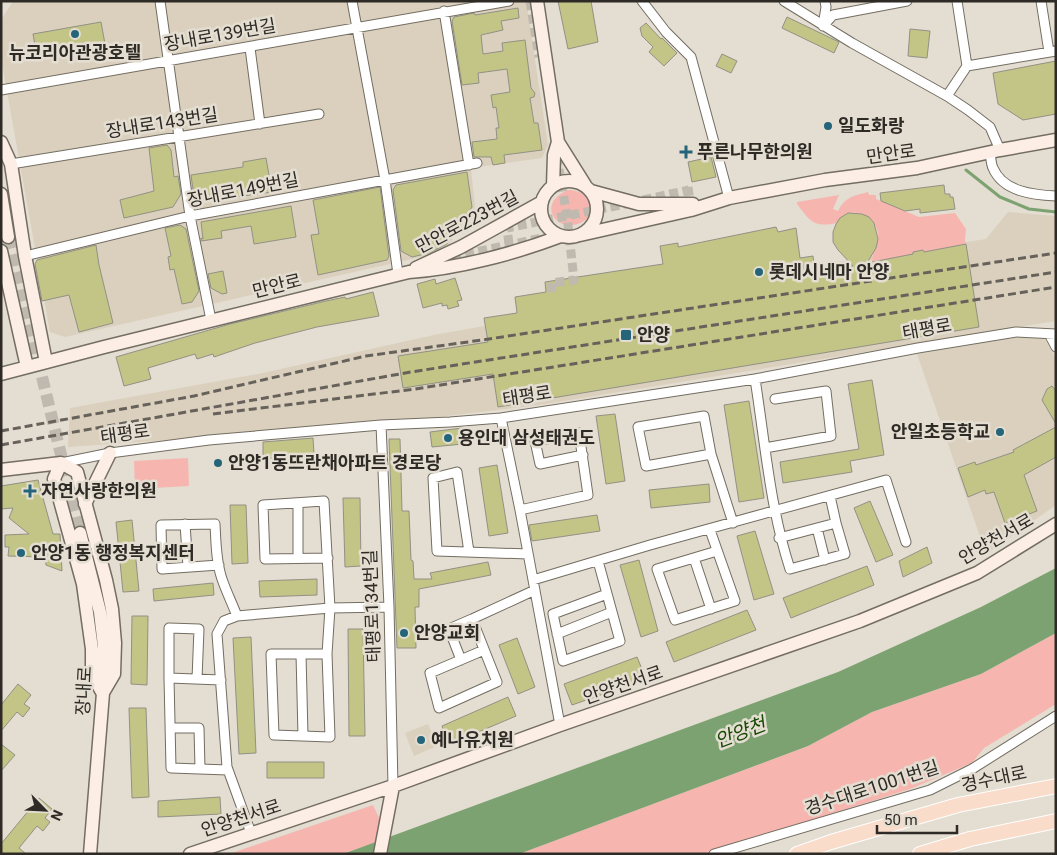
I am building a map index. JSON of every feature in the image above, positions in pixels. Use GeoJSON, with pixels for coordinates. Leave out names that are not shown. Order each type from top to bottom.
{"type":"FeatureCollection","features":[{"type":"Feature","properties":{"kind":"main road","name":"경수대로"},"geometry":{"type":"LineString","coordinates":[[797,854],[831,842],[958,805],[1056,786]]}},
{"type":"Feature","properties":{"kind":"main road"},"geometry":{"type":"LineString","coordinates":[[920,854],[970,839],[1056,821]]}},
{"type":"Feature","properties":{"kind":"street"},"geometry":{"type":"LineString","coordinates":[[160,1],[190,216],[211,320]]}},
{"type":"Feature","properties":{"kind":"street"},"geometry":{"type":"LineString","coordinates":[[352,1],[384,180],[404,273]]}},
{"type":"Feature","properties":{"kind":"street","name":"장내로139번길"},"geometry":{"type":"LineString","coordinates":[[1,90],[250,48],[356,27],[509,1]]}},
{"type":"Feature","properties":{"kind":"street"},"geometry":{"type":"LineString","coordinates":[[536,1],[558,142],[588,188],[596,201],[595,221],[589,230],[580,235],[567,237],[552,231],[544,223],[541,213],[542,202],[548,190],[564,181],[575,181],[588,188],[639,204],[655,205],[723,200],[691,57],[666,32],[642,1]]}},
{"type":"Feature","properties":{"kind":"street"},"geometry":{"type":"LineString","coordinates":[[784,1],[823,26],[947,96],[990,127],[995,151],[992,168],[998,177],[1014,188],[1032,195],[1056,196]]}},
{"type":"Feature","properties":{"kind":"street"},"geometry":{"type":"LineString","coordinates":[[823,26],[825,1]]}},
{"type":"Feature","properties":{"kind":"street"},"geometry":{"type":"LineString","coordinates":[[823,26],[833,15],[907,1]]}},
{"type":"Feature","properties":{"kind":"street"},"geometry":{"type":"LineString","coordinates":[[947,96],[967,66],[957,1]]}},
{"type":"Feature","properties":{"kind":"street"},"geometry":{"type":"LineString","coordinates":[[967,66],[1052,51],[1041,1]]}},
{"type":"Feature","properties":{"kind":"street","name":"장내로149번길"},"geometry":{"type":"LineString","coordinates":[[25,256],[190,216],[473,164],[444,12]]}},
{"type":"Feature","properties":{"kind":"street"},"geometry":{"type":"LineString","coordinates":[[250,48],[260,124]]}},
{"type":"Feature","properties":{"kind":"street","name":"장내로143번길"},"geometry":{"type":"LineString","coordinates":[[11,164],[319,114]]}},
{"type":"Feature","properties":{"kind":"street","name":"만안로"},"geometry":{"type":"LineString","coordinates":[[580,235],[723,200],[825,180],[917,168],[1056,140]]}},
{"type":"Feature","properties":{"kind":"street"},"geometry":{"type":"LineString","coordinates":[[1,142],[11,164],[25,256],[46,362]]}},
{"type":"Feature","properties":{"kind":"street"},"geometry":{"type":"LineString","coordinates":[[554,186],[554,155],[558,142]]}},
{"type":"Feature","properties":{"kind":"street"},"geometry":{"type":"LineString","coordinates":[[1,194],[8,238]]}},
{"type":"Feature","properties":{"kind":"street","name":"만안로223번길"},"geometry":{"type":"LineString","coordinates":[[404,273],[446,255],[542,202]]}},
{"type":"Feature","properties":{"kind":"street","name":"만안로"},"geometry":{"type":"LineString","coordinates":[[1,374],[404,273],[434,270],[507,253],[561,236]]}},
{"type":"Feature","properties":{"kind":"street"},"geometry":{"type":"LineString","coordinates":[[2,256],[27,367]]}},
{"type":"Feature","properties":{"kind":"street","name":"태평로"},"geometry":{"type":"LineString","coordinates":[[1,470],[61,463],[110,453],[209,440],[381,425],[501,418],[756,379],[918,348],[1016,332],[1052,334]]}},
{"type":"Feature","properties":{"kind":"street"},"geometry":{"type":"LineString","coordinates":[[1052,334],[1056,347]]}},
{"type":"Feature","properties":{"kind":"street"},"geometry":{"type":"LineString","coordinates":[[756,379],[774,512],[779,538],[790,569],[845,554],[830,496]]}},
{"type":"Feature","properties":{"kind":"street"},"geometry":{"type":"LineString","coordinates":[[765,448],[831,436],[826,391],[775,399]]}},
{"type":"Feature","properties":{"kind":"street"},"geometry":{"type":"LineString","coordinates":[[711,454],[646,466],[638,427],[704,416],[711,454],[733,524]]}},
{"type":"Feature","properties":{"kind":"street"},"geometry":{"type":"LineString","coordinates":[[501,418],[560,725]]}},
{"type":"Feature","properties":{"kind":"street","name":"태평로134번길"},"geometry":{"type":"LineString","coordinates":[[381,425],[389,607],[393,786]]}},
{"type":"Feature","properties":{"kind":"street"},"geometry":{"type":"LineString","coordinates":[[520,510],[588,495],[583,455],[579,433],[535,441],[540,464],[583,455]]}},
{"type":"Feature","properties":{"kind":"street"},"geometry":{"type":"LineString","coordinates":[[85,504],[110,453]]}},
{"type":"Feature","properties":{"kind":"street"},"geometry":{"type":"LineString","coordinates":[[61,463],[77,472],[85,504],[112,609],[115,643],[114,674],[103,693],[92,674],[89,617],[83,584],[54,479],[61,463]]}},
{"type":"Feature","properties":{"kind":"street"},"geometry":{"type":"LineString","coordinates":[[469,552],[457,472],[433,478],[437,552],[528,554]]}},
{"type":"Feature","properties":{"kind":"street"},"geometry":{"type":"LineString","coordinates":[[461,660],[448,630],[534,585],[598,561],[886,480],[906,542]]}},
{"type":"Feature","properties":{"kind":"street"},"geometry":{"type":"LineString","coordinates":[[327,654],[271,654],[274,735],[330,737],[327,654],[330,608],[328,558],[324,501],[263,505],[264,558],[328,558]]}},
{"type":"Feature","properties":{"kind":"street"},"geometry":{"type":"LineString","coordinates":[[298,503],[298,558]]}},
{"type":"Feature","properties":{"kind":"street"},"geometry":{"type":"LineString","coordinates":[[779,538],[836,523]]}},
{"type":"Feature","properties":{"kind":"street"},"geometry":{"type":"LineString","coordinates":[[185,524],[188,567]]}},
{"type":"Feature","properties":{"kind":"street"},"geometry":{"type":"LineString","coordinates":[[219,565],[162,568],[160,525],[215,524],[221,578],[236,616]]}},
{"type":"Feature","properties":{"kind":"street","name":"안양천서로"},"geometry":{"type":"LineString","coordinates":[[190,854],[393,786],[560,725],[860,622],[977,573],[1056,524]]}},
{"type":"Feature","properties":{"kind":"street"},"geometry":{"type":"LineString","coordinates":[[817,528],[825,560]]}},
{"type":"Feature","properties":{"kind":"street"},"geometry":{"type":"LineString","coordinates":[[710,530],[734,601],[675,620],[657,569],[717,551]]}},
{"type":"Feature","properties":{"kind":"street","name":"장내로"},"geometry":{"type":"LineString","coordinates":[[80,533],[100,612],[104,646],[103,693],[90,854]]}},
{"type":"Feature","properties":{"kind":"street"},"geometry":{"type":"LineString","coordinates":[[694,558],[711,608]]}},
{"type":"Feature","properties":{"kind":"street"},"geometry":{"type":"LineString","coordinates":[[598,561],[620,641],[564,661],[553,614],[607,594]]}},
{"type":"Feature","properties":{"kind":"street"},"geometry":{"type":"LineString","coordinates":[[251,833],[228,770],[218,634],[224,621],[236,616],[330,608],[389,607]]}},
{"type":"Feature","properties":{"kind":"street"},"geometry":{"type":"LineString","coordinates":[[557,634],[612,612]]}},
{"type":"Feature","properties":{"kind":"street"},"geometry":{"type":"LineString","coordinates":[[472,619],[497,682],[439,708],[430,673],[484,650]]}},
{"type":"Feature","properties":{"kind":"street"},"geometry":{"type":"LineString","coordinates":[[197,679],[199,629],[169,628],[171,768],[228,770]]}},
{"type":"Feature","properties":{"kind":"street"},"geometry":{"type":"LineString","coordinates":[[301,654],[303,736]]}},
{"type":"Feature","properties":{"kind":"street"},"geometry":{"type":"LineString","coordinates":[[169,678],[221,680]]}},
{"type":"Feature","properties":{"kind":"street","name":"경수대로1001번길"},"geometry":{"type":"LineString","coordinates":[[714,854],[930,790],[972,769],[1056,716]]}},
{"type":"Feature","properties":{"kind":"street"},"geometry":{"type":"LineString","coordinates":[[170,728],[199,728],[200,769]]}},
{"type":"Feature","properties":{"kind":"street"},"geometry":{"type":"LineString","coordinates":[[380,854],[393,786]]}},
{"type":"Feature","properties":{"kind":"shaded area"},"geometry":{"type":"Polygon","coordinates":[[[13,1],[526,1],[548,145],[542,158],[471,168],[475,208],[443,252],[65,337],[50,332],[1,58],[1,20],[13,1]]]}},
{"type":"Feature","properties":{"kind":"shaded area"},"geometry":{"type":"Polygon","coordinates":[[[568,190],[579,192],[588,198],[590,202],[591,212],[588,218],[578,224],[569,225],[561,223],[551,212],[552,204],[557,197],[568,190]]]}},
{"type":"Feature","properties":{"kind":"shaded area"},"geometry":{"type":"Polygon","coordinates":[[[868,192],[869,195],[876,195],[876,199],[919,217],[955,213],[966,229],[965,240],[979,327],[802,356],[788,277],[872,262],[878,234],[870,218],[862,214],[848,214],[843,216],[837,223],[817,224],[809,219],[797,202],[839,195],[833,209],[838,211],[847,200],[868,192]]]}},
{"type":"Feature","properties":{"kind":"shaded area"},"geometry":{"type":"Polygon","coordinates":[[[1008,212],[1056,216],[1056,321],[539,405],[352,427],[68,447],[70,408],[258,374],[434,335],[831,263],[986,239],[1008,212]]]}},
{"type":"Feature","properties":{"kind":"shaded area","name":"안일초등학교"},"geometry":{"type":"Polygon","coordinates":[[[1024,336],[1043,336],[1056,359],[1056,505],[986,554],[917,354],[1024,336]]]}},
{"type":"Feature","properties":{"kind":"shaded area"},"geometry":{"type":"Polygon","coordinates":[[[188,458],[189,486],[135,489],[134,461],[188,458]]]}},
{"type":"Feature","properties":{"kind":"shaded area"},"geometry":{"type":"Polygon","coordinates":[[[1056,633],[1056,704],[984,748],[972,763],[910,789],[704,854],[519,854],[808,746],[872,712],[981,674],[1056,633]]]}},
{"type":"Feature","properties":{"kind":"shaded area","name":"예나유치원"},"geometry":{"type":"Polygon","coordinates":[[[428,724],[437,746],[414,756],[405,733],[428,724]]]}},
{"type":"Feature","properties":{"kind":"shaded area"},"geometry":{"type":"Polygon","coordinates":[[[373,805],[381,822],[376,842],[343,854],[229,854],[373,805]]]}},
{"type":"Feature","properties":{"kind":"water","name":"안양천"},"geometry":{"type":"Polygon","coordinates":[[[1056,568],[1056,633],[981,674],[872,712],[808,746],[519,854],[343,854],[838,672],[981,607],[1056,568]]]}},
{"type":"Feature","properties":{"kind":"building"},"geometry":{"type":"Polygon","coordinates":[[[558,1],[591,1],[598,42],[568,49],[558,1]]]}},
{"type":"Feature","properties":{"kind":"building"},"geometry":{"type":"Polygon","coordinates":[[[518,8],[519,18],[501,21],[503,30],[481,35],[483,54],[503,51],[502,43],[525,40],[531,88],[535,93],[534,97],[530,98],[534,123],[538,123],[542,150],[504,155],[505,163],[493,165],[491,157],[474,157],[472,142],[497,139],[496,128],[499,128],[496,107],[493,108],[491,95],[510,92],[507,69],[478,73],[479,83],[462,85],[452,21],[454,17],[474,13],[475,15],[518,8]]]}},
{"type":"Feature","properties":{"kind":"building"},"geometry":{"type":"Polygon","coordinates":[[[787,17],[839,42],[834,53],[782,28],[787,17]]]}},
{"type":"Feature","properties":{"kind":"building"},"geometry":{"type":"Polygon","coordinates":[[[101,22],[105,44],[37,56],[33,34],[101,22]]]}},
{"type":"Feature","properties":{"kind":"building"},"geometry":{"type":"Polygon","coordinates":[[[646,23],[677,53],[664,66],[649,52],[653,47],[642,36],[640,28],[646,23]]]}},
{"type":"Feature","properties":{"kind":"building"},"geometry":{"type":"Polygon","coordinates":[[[910,29],[930,31],[927,58],[908,56],[910,29]]]}},
{"type":"Feature","properties":{"kind":"building"},"geometry":{"type":"Polygon","coordinates":[[[722,54],[737,61],[731,73],[716,66],[722,54]]]}},
{"type":"Feature","properties":{"kind":"building"},"geometry":{"type":"Polygon","coordinates":[[[1056,61],[1056,114],[1023,120],[998,104],[993,73],[1056,61]]]}},
{"type":"Feature","properties":{"kind":"building"},"geometry":{"type":"Polygon","coordinates":[[[167,145],[171,150],[174,177],[178,176],[181,194],[173,207],[124,218],[120,200],[154,191],[149,148],[167,145]]]}},
{"type":"Feature","properties":{"kind":"building"},"geometry":{"type":"Polygon","coordinates":[[[711,157],[716,177],[692,182],[688,162],[711,157]]]}},
{"type":"Feature","properties":{"kind":"building"},"geometry":{"type":"Polygon","coordinates":[[[266,158],[272,192],[199,202],[194,197],[191,175],[243,167],[243,162],[266,158]]]}},
{"type":"Feature","properties":{"kind":"building"},"geometry":{"type":"Polygon","coordinates":[[[467,172],[472,207],[447,244],[429,253],[412,257],[401,251],[393,190],[396,185],[467,172]]]}},
{"type":"Feature","properties":{"kind":"building"},"geometry":{"type":"Polygon","coordinates":[[[944,185],[945,194],[950,194],[950,197],[953,197],[955,209],[920,213],[920,209],[905,211],[881,201],[880,193],[944,185]]]}},
{"type":"Feature","properties":{"kind":"building"},"geometry":{"type":"Polygon","coordinates":[[[380,187],[389,256],[387,260],[318,275],[311,235],[319,234],[313,200],[380,187]]]}},
{"type":"Feature","properties":{"kind":"building"},"geometry":{"type":"Polygon","coordinates":[[[291,206],[296,237],[254,244],[251,226],[221,231],[222,238],[201,241],[201,238],[203,239],[201,222],[291,206]]]}},
{"type":"Feature","properties":{"kind":"building"},"geometry":{"type":"Polygon","coordinates":[[[848,213],[862,214],[869,217],[874,223],[878,239],[876,248],[867,263],[913,254],[913,252],[923,250],[924,252],[966,244],[979,327],[498,407],[493,374],[403,388],[398,356],[488,342],[484,318],[517,313],[515,297],[546,292],[545,282],[663,264],[660,246],[678,243],[678,247],[776,227],[778,232],[796,228],[800,258],[813,256],[815,273],[853,266],[833,242],[833,232],[836,224],[840,218],[848,213]]]}},
{"type":"Feature","properties":{"kind":"building"},"geometry":{"type":"Polygon","coordinates":[[[180,225],[186,229],[199,291],[192,302],[182,304],[174,269],[170,270],[168,257],[171,256],[165,228],[180,225]]]}},
{"type":"Feature","properties":{"kind":"building"},"geometry":{"type":"Polygon","coordinates":[[[96,245],[113,323],[79,332],[69,295],[42,301],[35,264],[37,260],[96,245]]]}},
{"type":"Feature","properties":{"kind":"building"},"geometry":{"type":"Polygon","coordinates":[[[223,271],[227,293],[222,294],[211,288],[208,274],[223,271]]]}},
{"type":"Feature","properties":{"kind":"building"},"geometry":{"type":"Polygon","coordinates":[[[455,278],[462,300],[457,301],[459,306],[448,309],[447,305],[442,306],[442,303],[423,308],[417,284],[435,279],[436,284],[455,278]]]}},
{"type":"Feature","properties":{"kind":"building"},"geometry":{"type":"Polygon","coordinates":[[[373,292],[379,316],[317,327],[255,343],[214,357],[213,354],[197,359],[195,354],[148,368],[151,379],[124,386],[116,357],[230,324],[373,292]]]}},
{"type":"Feature","properties":{"kind":"building"},"geometry":{"type":"Polygon","coordinates":[[[872,380],[884,455],[850,461],[852,472],[783,483],[780,462],[859,449],[848,384],[872,380]]]}},
{"type":"Feature","properties":{"kind":"building"},"geometry":{"type":"Polygon","coordinates":[[[1052,386],[1056,391],[1056,424],[1042,400],[1047,389],[1052,386]]]}},
{"type":"Feature","properties":{"kind":"building"},"geometry":{"type":"Polygon","coordinates":[[[749,401],[764,498],[739,502],[724,405],[749,401]]]}},
{"type":"Feature","properties":{"kind":"building"},"geometry":{"type":"Polygon","coordinates":[[[615,414],[625,481],[606,484],[596,416],[615,414]]]}},
{"type":"Feature","properties":{"kind":"building"},"geometry":{"type":"Polygon","coordinates":[[[1056,427],[1056,457],[1024,475],[1037,511],[1005,523],[994,492],[986,494],[985,490],[968,497],[958,468],[975,462],[976,465],[1014,452],[1013,450],[1056,427]]]}},
{"type":"Feature","properties":{"kind":"building"},"geometry":{"type":"Polygon","coordinates":[[[462,428],[463,444],[432,447],[430,432],[462,428]]]}},
{"type":"Feature","properties":{"kind":"building"},"geometry":{"type":"Polygon","coordinates":[[[313,438],[314,454],[295,456],[291,466],[286,465],[282,457],[263,459],[263,442],[313,438]]]}},
{"type":"Feature","properties":{"kind":"building"},"geometry":{"type":"Polygon","coordinates":[[[389,439],[400,439],[402,511],[409,511],[411,560],[413,561],[414,579],[432,579],[430,573],[488,562],[491,575],[419,589],[419,607],[415,607],[416,648],[397,648],[389,439]]]}},
{"type":"Feature","properties":{"kind":"building"},"geometry":{"type":"Polygon","coordinates":[[[497,465],[508,533],[489,536],[479,468],[497,465]]]}},
{"type":"Feature","properties":{"kind":"building"},"geometry":{"type":"Polygon","coordinates":[[[38,480],[53,534],[60,534],[62,571],[46,565],[45,557],[8,556],[9,547],[5,547],[5,535],[29,534],[9,518],[13,508],[1,509],[1,486],[38,480]]]}},
{"type":"Feature","properties":{"kind":"building"},"geometry":{"type":"Polygon","coordinates":[[[709,484],[710,502],[651,508],[649,490],[709,484]]]}},
{"type":"Feature","properties":{"kind":"building"},"geometry":{"type":"Polygon","coordinates":[[[343,498],[360,498],[361,566],[345,567],[343,498]]]}},
{"type":"Feature","properties":{"kind":"building"},"geometry":{"type":"Polygon","coordinates":[[[870,501],[893,555],[876,562],[854,508],[870,501]]]}},
{"type":"Feature","properties":{"kind":"building"},"geometry":{"type":"Polygon","coordinates":[[[230,505],[246,505],[248,563],[232,564],[230,505]]]}},
{"type":"Feature","properties":{"kind":"building"},"geometry":{"type":"Polygon","coordinates":[[[597,515],[600,531],[532,541],[529,525],[597,515]]]}},
{"type":"Feature","properties":{"kind":"building"},"geometry":{"type":"Polygon","coordinates":[[[132,520],[139,591],[123,592],[116,522],[132,520]]]}},
{"type":"Feature","properties":{"kind":"building"},"geometry":{"type":"Polygon","coordinates":[[[755,531],[774,594],[754,600],[737,536],[755,531]]]}},
{"type":"Feature","properties":{"kind":"building"},"geometry":{"type":"Polygon","coordinates":[[[927,547],[932,563],[903,577],[899,561],[927,547]]]}},
{"type":"Feature","properties":{"kind":"building"},"geometry":{"type":"Polygon","coordinates":[[[639,560],[658,631],[641,637],[620,565],[639,560]]]}},
{"type":"Feature","properties":{"kind":"building"},"geometry":{"type":"Polygon","coordinates":[[[867,566],[874,585],[791,618],[783,598],[867,566]]]}},
{"type":"Feature","properties":{"kind":"building"},"geometry":{"type":"Polygon","coordinates":[[[317,579],[317,595],[260,597],[259,581],[317,579]]]}},
{"type":"Feature","properties":{"kind":"building"},"geometry":{"type":"Polygon","coordinates":[[[213,583],[214,595],[154,601],[153,589],[213,583]]]}},
{"type":"Feature","properties":{"kind":"building"},"geometry":{"type":"Polygon","coordinates":[[[747,610],[756,630],[674,662],[666,642],[747,610]]]}},
{"type":"Feature","properties":{"kind":"building"},"geometry":{"type":"Polygon","coordinates":[[[132,616],[148,616],[147,685],[131,684],[132,616]]]}},
{"type":"Feature","properties":{"kind":"building"},"geometry":{"type":"Polygon","coordinates":[[[348,629],[363,629],[365,736],[349,736],[348,629]]]}},
{"type":"Feature","properties":{"kind":"building"},"geometry":{"type":"Polygon","coordinates":[[[251,637],[256,753],[239,754],[233,638],[251,637]]]}},
{"type":"Feature","properties":{"kind":"building"},"geometry":{"type":"Polygon","coordinates":[[[517,638],[535,687],[518,694],[499,645],[517,638]]]}},
{"type":"Feature","properties":{"kind":"building"},"geometry":{"type":"Polygon","coordinates":[[[637,657],[646,679],[572,705],[564,684],[637,657]]]}},
{"type":"Feature","properties":{"kind":"building"},"geometry":{"type":"Polygon","coordinates":[[[18,684],[31,695],[24,704],[30,708],[23,717],[17,712],[1,731],[1,705],[18,684]]]}},
{"type":"Feature","properties":{"kind":"building"},"geometry":{"type":"Polygon","coordinates":[[[508,697],[516,716],[448,745],[442,726],[508,697]]]}},
{"type":"Feature","properties":{"kind":"building"},"geometry":{"type":"Polygon","coordinates":[[[129,708],[146,708],[149,797],[132,798],[129,708]]]}},
{"type":"Feature","properties":{"kind":"building"},"geometry":{"type":"Polygon","coordinates":[[[1,744],[15,755],[1,771],[1,744]]]}},
{"type":"Feature","properties":{"kind":"building"},"geometry":{"type":"Polygon","coordinates":[[[267,762],[324,762],[324,778],[267,778],[267,762]]]}},
{"type":"Feature","properties":{"kind":"building"},"geometry":{"type":"Polygon","coordinates":[[[220,797],[221,814],[158,817],[158,801],[220,797]]]}},
{"type":"Feature","properties":{"kind":"building"},"geometry":{"type":"Polygon","coordinates":[[[39,798],[52,809],[45,818],[50,822],[43,831],[37,826],[19,848],[26,854],[1,854],[1,844],[39,798]]]}},
{"type":"Feature","properties":{"kind":"waterway"},"geometry":{"type":"LineString","coordinates":[[966,170],[1000,197],[1029,209],[1056,212]]}},
{"type":"Feature","properties":{"kind":"tunnel"},"geometry":{"type":"LineString","coordinates":[[530,1],[539,57]]}},
{"type":"Feature","properties":{"kind":"tunnel"},"geometry":{"type":"LineString","coordinates":[[552,292],[551,283],[574,280],[567,216],[558,163]]}},
{"type":"Feature","properties":{"kind":"tunnel"},"geometry":{"type":"LineString","coordinates":[[688,187],[691,209]]}},
{"type":"Feature","properties":{"kind":"tunnel"},"geometry":{"type":"LineString","coordinates":[[643,200],[689,190]]}},
{"type":"Feature","properties":{"kind":"tunnel"},"geometry":{"type":"LineString","coordinates":[[509,244],[507,228],[630,203]]}},
{"type":"Feature","properties":{"kind":"tunnel"},"geometry":{"type":"LineString","coordinates":[[8,237],[80,533]]}},
{"type":"Feature","properties":{"kind":"tunnel"},"geometry":{"type":"LineString","coordinates":[[452,257],[542,238]]}},
{"type":"Feature","properties":{"kind":"railway"},"geometry":{"type":"LineString","coordinates":[[1,431],[194,396],[366,356],[1056,253]]}},
{"type":"Feature","properties":{"kind":"railway"},"geometry":{"type":"LineString","coordinates":[[1,445],[411,372],[1056,272]]}},
{"type":"Feature","properties":{"kind":"railway"},"geometry":{"type":"LineString","coordinates":[[213,414],[415,389],[1056,287]]}},
{"type":"Feature","properties":{"kind":"place","name":"뉴코리아관광호텔"},"geometry":{"type":"Point","coordinates":[75,34]}},
{"type":"Feature","properties":{"kind":"place","name":"일도화랑"},"geometry":{"type":"Point","coordinates":[828,126]}},
{"type":"Feature","properties":{"kind":"place","name":"푸른나무한의원"},"geometry":{"type":"Point","coordinates":[686,152]}},
{"type":"Feature","properties":{"kind":"place","name":"롯데시네마 안양"},"geometry":{"type":"Point","coordinates":[759,272]}},
{"type":"Feature","properties":{"kind":"place","name":"안양"},"geometry":{"type":"Point","coordinates":[626,335]}},
{"type":"Feature","properties":{"kind":"place","name":"안일초등학교"},"geometry":{"type":"Point","coordinates":[1000,432]}},
{"type":"Feature","properties":{"kind":"place","name":"용인대 삼성태권도"},"geometry":{"type":"Point","coordinates":[448,438]}},
{"type":"Feature","properties":{"kind":"place","name":"안양1동뜨란채아파트 경로당"},"geometry":{"type":"Point","coordinates":[218,463]}},
{"type":"Feature","properties":{"kind":"place","name":"자연사랑한의원"},"geometry":{"type":"Point","coordinates":[30,491]}},
{"type":"Feature","properties":{"kind":"place","name":"안양1동 행정복지센터"},"geometry":{"type":"Point","coordinates":[21,553]}},
{"type":"Feature","properties":{"kind":"place","name":"안양교회"},"geometry":{"type":"Point","coordinates":[404,633]}},
{"type":"Feature","properties":{"kind":"place","name":"예나유치원"},"geometry":{"type":"Point","coordinates":[421,740]}}]}
